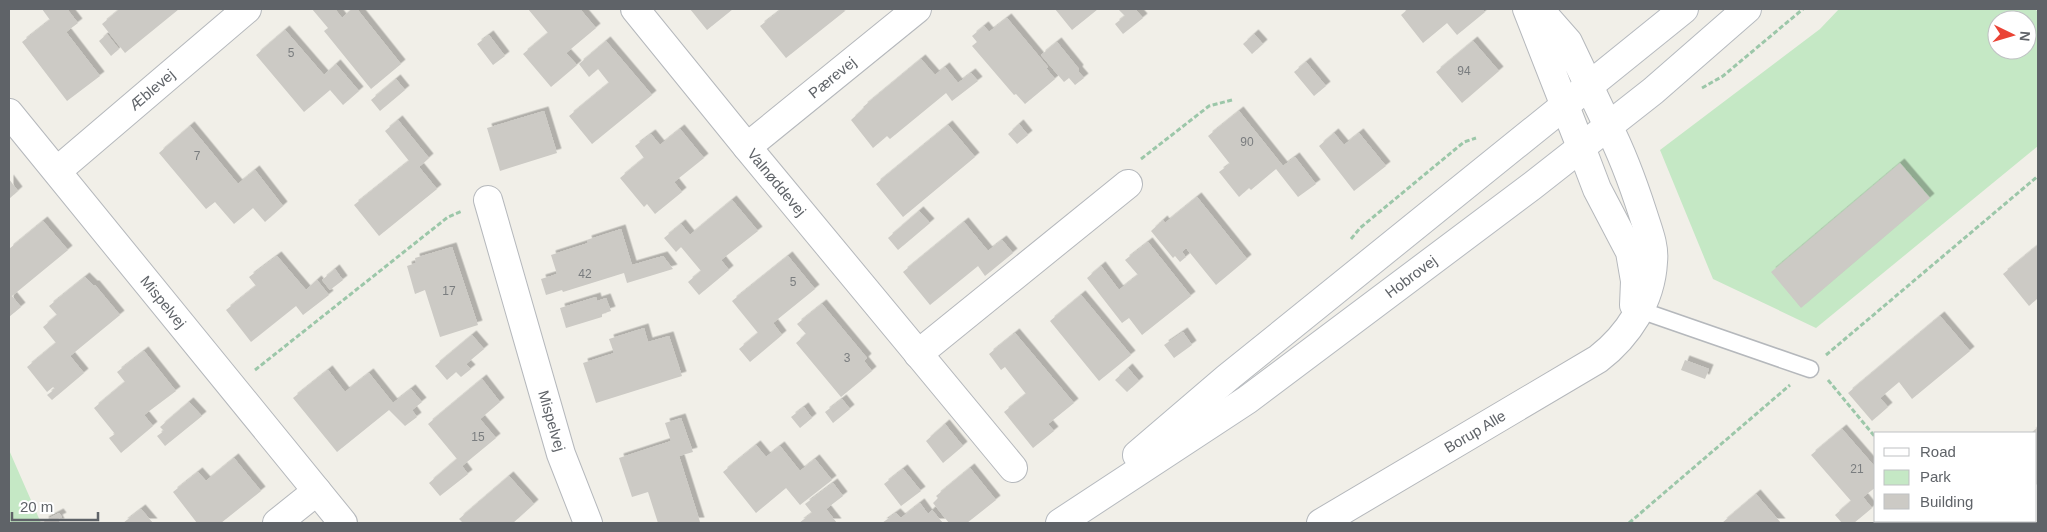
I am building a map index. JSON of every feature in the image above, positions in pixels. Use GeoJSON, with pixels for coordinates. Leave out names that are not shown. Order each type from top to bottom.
{"type":"FeatureCollection","features":[{"type":"Feature","properties":{"kind":"street","name":"Æblevej"},"geometry":{"type":"LineString","coordinates":[[57,171],[247,9]]}},
{"type":"Feature","properties":{"kind":"street","name":"Valnøddevej"},"geometry":{"type":"LineString","coordinates":[[635,9],[1013,468]]}},
{"type":"Feature","properties":{"kind":"street","name":"Pærevej"},"geometry":{"type":"LineString","coordinates":[[747,147],[917,9]]}},
{"type":"Feature","properties":{"kind":"street","name":"Borup Alle"},"geometry":{"type":"LineString","coordinates":[[1527,9],[1597,188],[1630,252],[1636,281],[1637,309]]}},
{"type":"Feature","properties":{"kind":"street","name":"Borup Alle"},"geometry":{"type":"LineString","coordinates":[[1321,523],[1598,359],[1624,335],[1650,285],[1654,261],[1651,238],[1627,164],[1568,42],[1539,9]]}},
{"type":"Feature","properties":{"kind":"street","name":"Hobrovej"},"geometry":{"type":"LineString","coordinates":[[1059,523],[1227,378],[1684,9]]}},
{"type":"Feature","properties":{"kind":"street","name":"Hobrovej"},"geometry":{"type":"LineString","coordinates":[[1059,523],[1247,400],[1608,126],[1747,9]]}},
{"type":"Feature","properties":{"kind":"street","name":"Mispelvej"},"geometry":{"type":"LineString","coordinates":[[9,114],[343,523]]}},
{"type":"Feature","properties":{"kind":"street"},"geometry":{"type":"LineString","coordinates":[[918,354],[1128,184]]}},
{"type":"Feature","properties":{"kind":"street","name":"Mispelvej"},"geometry":{"type":"LineString","coordinates":[[488,200],[561,454],[588,523]]}},
{"type":"Feature","properties":{"kind":"street"},"geometry":{"type":"LineString","coordinates":[[277,523],[317,491]]}},
{"type":"Feature","properties":{"kind":"lane"},"geometry":{"type":"LineString","coordinates":[[1637,309],[1812,366]]}},
{"type":"Feature","properties":{"kind":"path"},"geometry":{"type":"LineString","coordinates":[[1723,76],[1803,9]]}},
{"type":"Feature","properties":{"kind":"path"},"geometry":{"type":"LineString","coordinates":[[1128,184],[1141,159],[1209,106],[1232,100]]}},
{"type":"Feature","properties":{"kind":"path"},"geometry":{"type":"LineString","coordinates":[[1629,523],[2038,176]]}},
{"type":"Feature","properties":{"kind":"path"},"geometry":{"type":"LineString","coordinates":[[233,387],[448,218],[488,200]]}},
{"type":"Feature","properties":{"kind":"path"},"geometry":{"type":"LineString","coordinates":[[1812,366],[1874,436]]}},
{"type":"Feature","properties":{"kind":"green space"},"geometry":{"type":"Polygon","coordinates":[[[1839,9],[2035,9],[1987,10],[1987,60],[2037,60],[2038,12],[2038,146],[1816,328],[1713,279],[1660,150],[1820,29],[1839,9]]]}},
{"type":"Feature","properties":{"kind":"green space"},"geometry":{"type":"Polygon","coordinates":[[[9,450],[41,523],[9,523],[9,450]]]}},
{"type":"Feature","properties":{"kind":"building"},"geometry":{"type":"Polygon","coordinates":[[[42,9],[67,9],[78,23],[66,32],[100,76],[67,101],[22,42],[50,20],[42,9]]]}},
{"type":"Feature","properties":{"kind":"building"},"geometry":{"type":"Polygon","coordinates":[[[120,9],[179,9],[125,53],[102,24],[120,9]]]}},
{"type":"Feature","properties":{"kind":"building"},"geometry":{"type":"Polygon","coordinates":[[[312,9],[335,9],[342,18],[352,9],[357,9],[401,64],[371,89],[324,31],[328,28],[312,9]]]}},
{"type":"Feature","properties":{"kind":"building"},"geometry":{"type":"Polygon","coordinates":[[[528,9],[580,9],[596,28],[566,53],[577,65],[551,87],[523,54],[548,33],[528,9]]]}},
{"type":"Feature","properties":{"kind":"building"},"geometry":{"type":"Polygon","coordinates":[[[690,9],[733,9],[707,30],[690,9]]]}},
{"type":"Feature","properties":{"kind":"building"},"geometry":{"type":"Polygon","coordinates":[[[782,9],[843,9],[845,11],[786,58],[760,26],[782,9]]]}},
{"type":"Feature","properties":{"kind":"building"},"geometry":{"type":"Polygon","coordinates":[[[1055,9],[1098,9],[1072,30],[1055,9]]]}},
{"type":"Feature","properties":{"kind":"building"},"geometry":{"type":"Polygon","coordinates":[[[1118,9],[1135,9],[1143,18],[1123,34],[1115,24],[1125,16],[1118,9]]]}},
{"type":"Feature","properties":{"kind":"building"},"geometry":{"type":"Polygon","coordinates":[[[1408,9],[1482,9],[1485,12],[1457,35],[1447,23],[1423,43],[1401,15],[1408,9]]]}},
{"type":"Feature","properties":{"kind":"building"},"geometry":{"type":"Polygon","coordinates":[[[1007,18],[1048,67],[1046,68],[1055,79],[1025,104],[1016,94],[1014,95],[972,46],[977,42],[972,36],[984,26],[989,32],[1007,18]]]}},
{"type":"Feature","properties":{"kind":"building"},"geometry":{"type":"Polygon","coordinates":[[[285,30],[324,75],[336,64],[359,91],[343,105],[330,90],[304,112],[256,55],[285,30]]]}},
{"type":"Feature","properties":{"kind":"building"},"geometry":{"type":"Polygon","coordinates":[[[107,34],[119,49],[111,56],[99,41],[107,34]]]}},
{"type":"Feature","properties":{"kind":"building"},"geometry":{"type":"Polygon","coordinates":[[[1254,34],[1263,44],[1252,54],[1243,44],[1254,34]]]}},
{"type":"Feature","properties":{"kind":"building"},"geometry":{"type":"Polygon","coordinates":[[[489,35],[505,56],[493,65],[477,44],[489,35]]]}},
{"type":"Feature","properties":{"kind":"building"},"geometry":{"type":"Polygon","coordinates":[[[606,41],[652,95],[592,144],[569,116],[609,83],[598,69],[589,77],[579,64],[606,41]]]}},
{"type":"Feature","properties":{"kind":"building"},"geometry":{"type":"Polygon","coordinates":[[[1473,41],[1499,71],[1462,103],[1436,72],[1473,41]]]}},
{"type":"Feature","properties":{"kind":"building"},"geometry":{"type":"Polygon","coordinates":[[[1057,42],[1084,78],[1075,85],[1069,78],[1064,82],[1041,55],[1057,42]]]}},
{"type":"Feature","properties":{"kind":"building"},"geometry":{"type":"Polygon","coordinates":[[[921,59],[935,75],[945,67],[958,83],[971,73],[978,81],[952,101],[946,93],[890,139],[887,136],[873,148],[851,120],[863,107],[921,59]]]}},
{"type":"Feature","properties":{"kind":"building"},"geometry":{"type":"Polygon","coordinates":[[[1306,62],[1326,86],[1314,96],[1294,72],[1306,62]]]}},
{"type":"Feature","properties":{"kind":"building"},"geometry":{"type":"Polygon","coordinates":[[[396,79],[405,90],[380,111],[371,100],[396,79]]]}},
{"type":"Feature","properties":{"kind":"building"},"geometry":{"type":"Polygon","coordinates":[[[544,111],[557,153],[500,171],[487,128],[544,111]]]}},
{"type":"Feature","properties":{"kind":"building"},"geometry":{"type":"Polygon","coordinates":[[[1239,111],[1283,166],[1295,157],[1316,184],[1298,197],[1276,169],[1251,190],[1249,188],[1239,197],[1219,172],[1230,164],[1208,136],[1239,111]]]}},
{"type":"Feature","properties":{"kind":"building"},"geometry":{"type":"Polygon","coordinates":[[[398,120],[429,158],[419,167],[437,189],[379,236],[354,205],[409,161],[385,131],[398,120]]]}},
{"type":"Feature","properties":{"kind":"building"},"geometry":{"type":"Polygon","coordinates":[[[1019,124],[1028,135],[1017,144],[1008,134],[1019,124]]]}},
{"type":"Feature","properties":{"kind":"building"},"geometry":{"type":"Polygon","coordinates":[[[948,125],[975,157],[903,217],[876,184],[948,125]]]}},
{"type":"Feature","properties":{"kind":"building"},"geometry":{"type":"Polygon","coordinates":[[[190,126],[238,184],[255,170],[283,206],[265,222],[253,208],[234,224],[215,202],[206,209],[159,153],[190,126]]]}},
{"type":"Feature","properties":{"kind":"building"},"geometry":{"type":"Polygon","coordinates":[[[680,129],[704,158],[674,182],[682,192],[655,214],[647,204],[644,207],[620,178],[644,158],[635,146],[651,134],[660,145],[680,129]]]}},
{"type":"Feature","properties":{"kind":"building"},"geometry":{"type":"Polygon","coordinates":[[[1334,133],[1344,145],[1359,133],[1386,166],[1354,191],[1319,146],[1334,133]]]}},
{"type":"Feature","properties":{"kind":"building"},"geometry":{"type":"Polygon","coordinates":[[[1900,163],[1930,198],[1801,308],[1771,272],[1900,163]]]}},
{"type":"Feature","properties":{"kind":"building"},"geometry":{"type":"Polygon","coordinates":[[[9,179],[18,191],[9,199],[9,179]]]}},
{"type":"Feature","properties":{"kind":"building"},"geometry":{"type":"Polygon","coordinates":[[[1197,197],[1247,259],[1216,285],[1186,248],[1182,252],[1186,257],[1180,262],[1175,256],[1173,258],[1151,231],[1163,220],[1165,223],[1197,197]]]}},
{"type":"Feature","properties":{"kind":"building"},"geometry":{"type":"Polygon","coordinates":[[[732,200],[758,231],[721,260],[729,270],[699,295],[688,282],[701,271],[681,247],[676,252],[664,238],[681,224],[690,235],[732,200]]]}},
{"type":"Feature","properties":{"kind":"building"},"geometry":{"type":"Polygon","coordinates":[[[919,211],[930,223],[898,250],[888,238],[919,211]]]}},
{"type":"Feature","properties":{"kind":"building"},"geometry":{"type":"Polygon","coordinates":[[[43,221],[68,250],[12,296],[21,307],[9,317],[9,249],[43,221]]]}},
{"type":"Feature","properties":{"kind":"building"},"geometry":{"type":"Polygon","coordinates":[[[964,222],[988,251],[1002,240],[1013,253],[985,276],[978,266],[930,305],[903,272],[964,222]]]}},
{"type":"Feature","properties":{"kind":"building"},"geometry":{"type":"Polygon","coordinates":[[[621,229],[632,265],[663,256],[673,269],[627,283],[624,273],[563,292],[562,290],[546,295],[541,279],[557,274],[551,255],[588,243],[587,240],[621,229]]]}},
{"type":"Feature","properties":{"kind":"building"},"geometry":{"type":"Polygon","coordinates":[[[1148,242],[1191,296],[1142,335],[1129,318],[1122,323],[1087,278],[1101,266],[1119,290],[1138,275],[1125,260],[1148,242]]]}},
{"type":"Feature","properties":{"kind":"building"},"geometry":{"type":"Polygon","coordinates":[[[2038,245],[2038,298],[2029,306],[2003,274],[2038,245]]]}},
{"type":"Feature","properties":{"kind":"building"},"geometry":{"type":"Polygon","coordinates":[[[452,247],[478,325],[440,337],[425,290],[415,294],[407,266],[416,263],[415,258],[452,247]]]}},
{"type":"Feature","properties":{"kind":"building"},"geometry":{"type":"Polygon","coordinates":[[[277,256],[306,290],[317,280],[329,295],[303,315],[296,306],[251,342],[226,310],[256,286],[249,277],[277,256]]]}},
{"type":"Feature","properties":{"kind":"building"},"geometry":{"type":"Polygon","coordinates":[[[788,256],[815,289],[773,323],[782,335],[750,362],[739,349],[758,333],[732,301],[788,256]]]}},
{"type":"Feature","properties":{"kind":"building"},"geometry":{"type":"Polygon","coordinates":[[[335,269],[343,280],[330,290],[322,280],[335,269]]]}},
{"type":"Feature","properties":{"kind":"building"},"geometry":{"type":"Polygon","coordinates":[[[85,277],[95,285],[120,315],[70,356],[84,373],[52,400],[47,395],[55,389],[53,387],[47,392],[27,367],[56,343],[43,327],[57,315],[49,306],[85,277]]]}},
{"type":"Feature","properties":{"kind":"building"},"geometry":{"type":"Polygon","coordinates":[[[1081,295],[1131,355],[1099,381],[1050,321],[1081,295]]]}},
{"type":"Feature","properties":{"kind":"building"},"geometry":{"type":"Polygon","coordinates":[[[596,297],[597,301],[606,298],[611,311],[602,314],[602,317],[566,328],[560,308],[596,297]]]}},
{"type":"Feature","properties":{"kind":"building"},"geometry":{"type":"Polygon","coordinates":[[[822,304],[867,358],[864,361],[872,371],[841,397],[796,343],[806,334],[797,324],[822,304]]]}},
{"type":"Feature","properties":{"kind":"building"},"geometry":{"type":"Polygon","coordinates":[[[1940,316],[1970,351],[1912,399],[1899,382],[1880,398],[1888,407],[1872,421],[1848,393],[1940,316]]]}},
{"type":"Feature","properties":{"kind":"building"},"geometry":{"type":"Polygon","coordinates":[[[644,328],[648,342],[669,336],[682,376],[596,403],[583,363],[614,353],[609,339],[644,328]]]}},
{"type":"Feature","properties":{"kind":"building"},"geometry":{"type":"Polygon","coordinates":[[[1183,332],[1192,345],[1174,358],[1164,345],[1183,332]]]}},
{"type":"Feature","properties":{"kind":"building"},"geometry":{"type":"Polygon","coordinates":[[[1015,333],[1074,403],[1048,424],[1054,431],[1033,448],[1004,412],[1026,394],[1005,367],[1001,370],[989,354],[1015,333]]]}},
{"type":"Feature","properties":{"kind":"building"},"geometry":{"type":"Polygon","coordinates":[[[472,335],[484,349],[466,364],[471,369],[461,377],[456,372],[447,380],[435,366],[472,335]]]}},
{"type":"Feature","properties":{"kind":"building"},"geometry":{"type":"Polygon","coordinates":[[[144,351],[176,391],[144,415],[153,426],[121,453],[109,438],[115,434],[94,408],[125,382],[117,372],[144,351]]]}},
{"type":"Feature","properties":{"kind":"building"},"geometry":{"type":"Polygon","coordinates":[[[1685,360],[1709,369],[1705,379],[1681,370],[1685,360]]]}},
{"type":"Feature","properties":{"kind":"building"},"geometry":{"type":"Polygon","coordinates":[[[1128,368],[1139,381],[1127,392],[1115,380],[1128,368]]]}},
{"type":"Feature","properties":{"kind":"building"},"geometry":{"type":"Polygon","coordinates":[[[328,370],[345,392],[369,373],[393,403],[411,389],[422,402],[412,410],[417,417],[405,426],[389,410],[337,452],[293,398],[328,370]]]}},
{"type":"Feature","properties":{"kind":"building"},"geometry":{"type":"Polygon","coordinates":[[[482,379],[500,402],[480,419],[496,438],[462,466],[468,474],[440,496],[429,483],[457,459],[428,424],[482,379]]]}},
{"type":"Feature","properties":{"kind":"building"},"geometry":{"type":"Polygon","coordinates":[[[842,399],[850,409],[833,423],[825,412],[842,399]]]}},
{"type":"Feature","properties":{"kind":"building"},"geometry":{"type":"Polygon","coordinates":[[[189,402],[202,416],[165,446],[157,436],[164,431],[160,427],[189,402]]]}},
{"type":"Feature","properties":{"kind":"building"},"geometry":{"type":"Polygon","coordinates":[[[804,407],[812,418],[800,428],[791,417],[804,407]]]}},
{"type":"Feature","properties":{"kind":"building"},"geometry":{"type":"Polygon","coordinates":[[[681,418],[693,452],[679,456],[700,522],[658,523],[648,492],[632,497],[619,458],[671,441],[665,423],[681,418]]]}},
{"type":"Feature","properties":{"kind":"building"},"geometry":{"type":"Polygon","coordinates":[[[945,424],[963,446],[943,463],[926,441],[945,424]]]}},
{"type":"Feature","properties":{"kind":"building"},"geometry":{"type":"Polygon","coordinates":[[[2038,427],[2037,484],[2037,432],[2032,432],[2038,427]]]}},
{"type":"Feature","properties":{"kind":"building"},"geometry":{"type":"Polygon","coordinates":[[[1842,429],[1874,466],[1874,489],[1863,497],[1872,508],[1854,523],[1842,523],[1835,515],[1851,501],[1811,455],[1842,429]]]}},
{"type":"Feature","properties":{"kind":"building"},"geometry":{"type":"Polygon","coordinates":[[[756,445],[766,457],[780,446],[800,471],[815,459],[832,480],[800,505],[786,488],[756,513],[723,472],[756,445]]]}},
{"type":"Feature","properties":{"kind":"building"},"geometry":{"type":"Polygon","coordinates":[[[234,458],[261,491],[221,523],[197,523],[173,492],[198,472],[206,481],[234,458]]]}},
{"type":"Feature","properties":{"kind":"building"},"geometry":{"type":"Polygon","coordinates":[[[970,468],[996,500],[967,523],[949,523],[933,503],[938,498],[936,496],[970,468]]]}},
{"type":"Feature","properties":{"kind":"building"},"geometry":{"type":"Polygon","coordinates":[[[903,469],[921,491],[901,506],[884,484],[903,469]]]}},
{"type":"Feature","properties":{"kind":"building"},"geometry":{"type":"Polygon","coordinates":[[[509,476],[534,504],[513,523],[463,523],[459,519],[509,476]]]}},
{"type":"Feature","properties":{"kind":"building"},"geometry":{"type":"Polygon","coordinates":[[[833,483],[843,496],[826,509],[837,523],[799,523],[812,513],[805,504],[833,483]]]}},
{"type":"Feature","properties":{"kind":"building"},"geometry":{"type":"Polygon","coordinates":[[[1756,494],[1781,523],[1722,523],[1756,494]]]}},
{"type":"Feature","properties":{"kind":"building"},"geometry":{"type":"Polygon","coordinates":[[[920,503],[928,514],[932,510],[943,523],[882,523],[896,513],[901,518],[920,503]]]}},
{"type":"Feature","properties":{"kind":"building"},"geometry":{"type":"Polygon","coordinates":[[[141,509],[153,523],[123,523],[141,509]]]}},
{"type":"Feature","properties":{"kind":"building"},"geometry":{"type":"Polygon","coordinates":[[[59,513],[62,517],[58,519],[60,523],[45,523],[44,521],[59,513]]]}}]}
